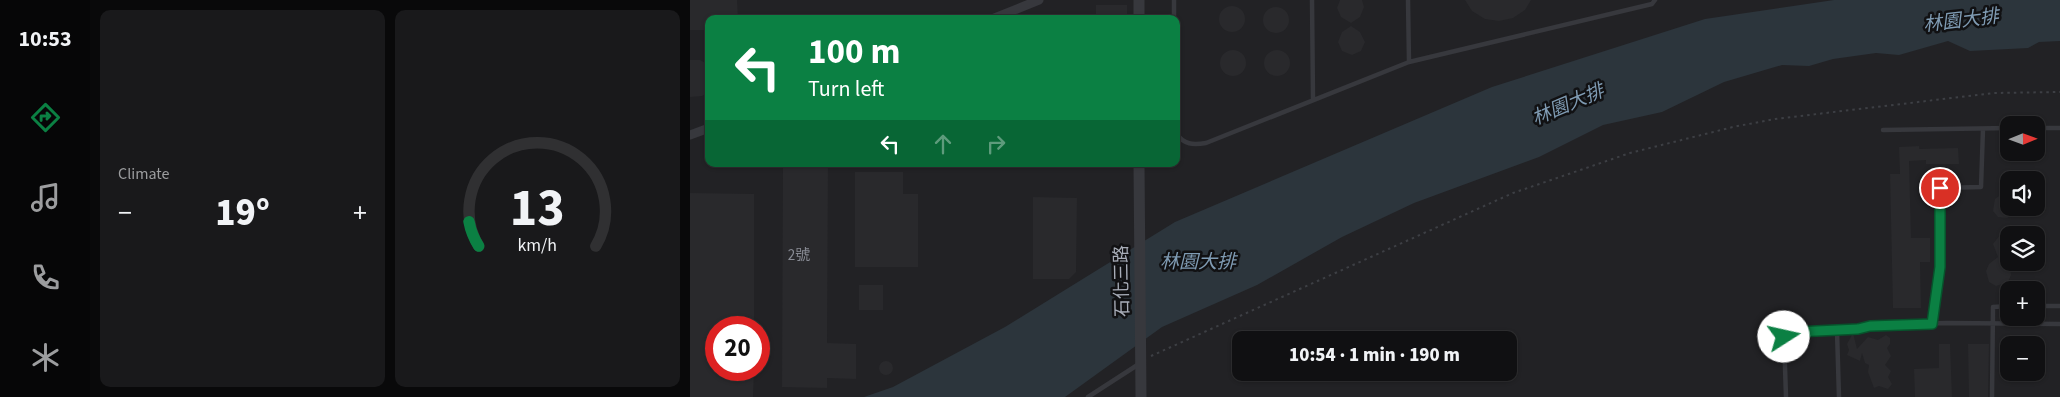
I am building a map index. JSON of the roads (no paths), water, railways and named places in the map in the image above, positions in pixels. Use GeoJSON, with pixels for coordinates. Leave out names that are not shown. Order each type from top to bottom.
{"type":"FeatureCollection","features":[{"type":"Feature","properties":{"kind":"street"},"geometry":{"type":"LineString","coordinates":[[1002,15],[1039,0]]}},
{"type":"Feature","properties":{"kind":"street"},"geometry":{"type":"LineString","coordinates":[[1139,0],[1139,15]]}},
{"type":"Feature","properties":{"kind":"street"},"geometry":{"type":"LineString","coordinates":[[690,135],[705,129]]}},
{"type":"Feature","properties":{"kind":"street","name":"石化三路"},"geometry":{"type":"LineString","coordinates":[[1139,167],[1141,397]]}},
{"type":"Feature","properties":{"kind":"lane"},"geometry":{"type":"LineString","coordinates":[[1174,0],[1174,15]]}},
{"type":"Feature","properties":{"kind":"lane"},"geometry":{"type":"LineString","coordinates":[[1312,0],[1313,99]]}},
{"type":"Feature","properties":{"kind":"lane"},"geometry":{"type":"LineString","coordinates":[[1408,0],[1409,62]]}},
{"type":"Feature","properties":{"kind":"lane"},"geometry":{"type":"LineString","coordinates":[[1180,140],[1192,145],[1206,142],[1409,62],[1652,4],[1655,0]]}},
{"type":"Feature","properties":{"kind":"lane"},"geometry":{"type":"LineString","coordinates":[[1884,130],[2000,128]]}},
{"type":"Feature","properties":{"kind":"lane"},"geometry":{"type":"LineString","coordinates":[[2045,128],[2060,128]]}},
{"type":"Feature","properties":{"kind":"lane"},"geometry":{"type":"LineString","coordinates":[[1932,324],[1940,267],[1940,188],[1981,187],[1983,129]]}},
{"type":"Feature","properties":{"kind":"lane"},"geometry":{"type":"LineString","coordinates":[[2045,306],[2060,306]]}},
{"type":"Feature","properties":{"kind":"lane"},"geometry":{"type":"LineString","coordinates":[[1992,397],[1993,307],[2000,307]]}},
{"type":"Feature","properties":{"kind":"lane"},"geometry":{"type":"LineString","coordinates":[[1786,397],[1784,337],[1796,332],[1837,331],[1870,326],[1932,324],[2060,324]]}},
{"type":"Feature","properties":{"kind":"lane"},"geometry":{"type":"LineString","coordinates":[[1837,331],[1839,397]]}},
{"type":"Feature","properties":{"kind":"lane"},"geometry":{"type":"LineString","coordinates":[[1088,397],[1141,367]]}},
{"type":"Feature","properties":{"kind":"water","name":"林園大排"},"geometry":{"type":"Polygon","coordinates":[[[1834,0],[2060,0],[2060,41],[2039,42],[2028,48],[1970,51],[1948,41],[1899,55],[1876,53],[1833,59],[1809,66],[1782,65],[1724,82],[1662,112],[1603,125],[1539,157],[1414,203],[1342,237],[1257,285],[1162,327],[1065,397],[864,397],[893,387],[1005,327],[1175,222],[1492,87],[1705,19],[1834,0]]]}}]}
